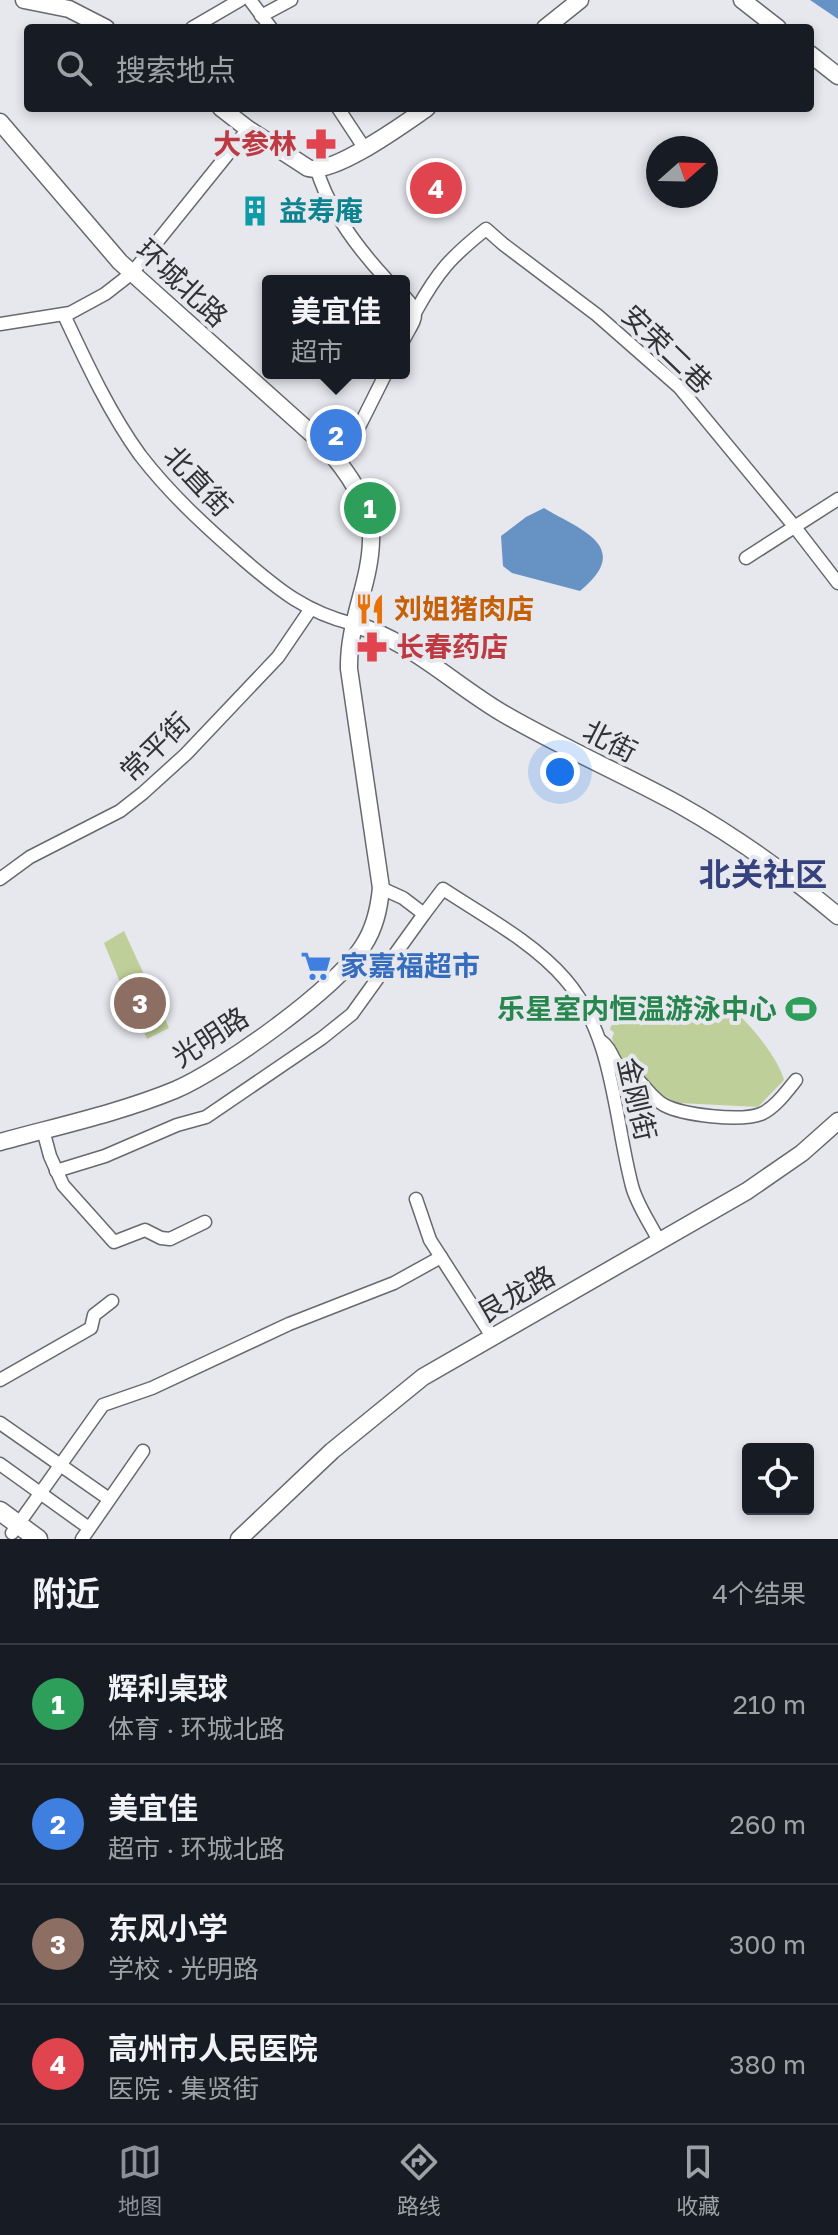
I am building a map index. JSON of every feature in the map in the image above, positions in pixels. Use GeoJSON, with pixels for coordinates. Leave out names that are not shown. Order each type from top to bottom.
{"type":"FeatureCollection","features":[{"type":"Feature","properties":{"kind":"main road"},"geometry":{"type":"LineString","coordinates":[[0,1511],[12,1530],[38,1539]]}},
{"type":"Feature","properties":{"kind":"street"},"geometry":{"type":"LineString","coordinates":[[24,0],[69,9],[98,24]]}},
{"type":"Feature","properties":{"kind":"street"},"geometry":{"type":"LineString","coordinates":[[199,24],[240,0]]}},
{"type":"Feature","properties":{"kind":"street"},"geometry":{"type":"LineString","coordinates":[[250,0],[268,24]]}},
{"type":"Feature","properties":{"kind":"street"},"geometry":{"type":"LineString","coordinates":[[261,16],[291,0]]}},
{"type":"Feature","properties":{"kind":"street"},"geometry":{"type":"LineString","coordinates":[[550,24],[580,0]]}},
{"type":"Feature","properties":{"kind":"street"},"geometry":{"type":"LineString","coordinates":[[742,0],[773,24]]}},
{"type":"Feature","properties":{"kind":"street"},"geometry":{"type":"LineString","coordinates":[[814,57],[838,76]]}},
{"type":"Feature","properties":{"kind":"street"},"geometry":{"type":"LineString","coordinates":[[226,112],[308,168],[317,170],[365,149],[421,112]]}},
{"type":"Feature","properties":{"kind":"street"},"geometry":{"type":"LineString","coordinates":[[341,112],[365,149]]}},
{"type":"Feature","properties":{"kind":"street","name":"环城北路"},"geometry":{"type":"LineString","coordinates":[[0,122],[111,252],[338,460],[357,492],[372,539],[353,624],[349,669],[381,888]]}},
{"type":"Feature","properties":{"kind":"street"},"geometry":{"type":"LineString","coordinates":[[0,324],[64,315],[96,300],[132,273],[248,129]]}},
{"type":"Feature","properties":{"kind":"street"},"geometry":{"type":"LineString","coordinates":[[317,170],[336,211],[383,275]]}},
{"type":"Feature","properties":{"kind":"street","name":"安荣二巷"},"geometry":{"type":"LineString","coordinates":[[416,311],[435,278],[455,255],[486,229],[597,315],[679,387],[838,583]]}},
{"type":"Feature","properties":{"kind":"street"},"geometry":{"type":"LineString","coordinates":[[410,304],[416,311],[410,325]]}},
{"type":"Feature","properties":{"kind":"street","name":"北直街"},"geometry":{"type":"LineString","coordinates":[[64,315],[89,369],[123,429],[157,476],[209,529],[278,589],[310,610],[353,624]]}},
{"type":"Feature","properties":{"kind":"street"},"geometry":{"type":"LineString","coordinates":[[338,460],[348,447],[383,379]]}},
{"type":"Feature","properties":{"kind":"street"},"geometry":{"type":"LineString","coordinates":[[746,558],[838,499]]}},
{"type":"Feature","properties":{"kind":"street","name":"常平街"},"geometry":{"type":"LineString","coordinates":[[0,879],[30,857],[118,813],[143,793],[186,754],[274,662],[310,610]]}},
{"type":"Feature","properties":{"kind":"street","name":"北街"},"geometry":{"type":"LineString","coordinates":[[353,624],[391,639],[500,712],[678,804],[739,841],[799,883],[838,916]]}},
{"type":"Feature","properties":{"kind":"street"},"geometry":{"type":"LineString","coordinates":[[56,1171],[203,1118],[322,1038],[352,1014],[424,914],[403,898],[381,888]]}},
{"type":"Feature","properties":{"kind":"street","name":"光明路"},"geometry":{"type":"LineString","coordinates":[[0,1142],[160,1096],[198,1078],[233,1056],[305,1004],[357,956],[375,924],[381,888]]}},
{"type":"Feature","properties":{"kind":"street","name":"金刚街"},"geometry":{"type":"LineString","coordinates":[[424,914],[443,889],[527,945],[556,970],[575,992],[598,1039],[633,1190],[659,1241]]}},
{"type":"Feature","properties":{"kind":"street"},"geometry":{"type":"LineString","coordinates":[[598,1039],[608,1046],[625,1074],[636,1078],[656,1100],[682,1111],[730,1116],[760,1114],[796,1080]]}},
{"type":"Feature","properties":{"kind":"street","name":"艮龙路"},"geometry":{"type":"LineString","coordinates":[[239,1539],[332,1451],[423,1377],[778,1171],[838,1121]]}},
{"type":"Feature","properties":{"kind":"street"},"geometry":{"type":"LineString","coordinates":[[43,1130],[56,1171],[67,1192],[114,1242],[145,1230],[170,1239],[205,1222]]}},
{"type":"Feature","properties":{"kind":"street"},"geometry":{"type":"LineString","coordinates":[[416,1199],[430,1240],[493,1338]]}},
{"type":"Feature","properties":{"kind":"street"},"geometry":{"type":"LineString","coordinates":[[12,1530],[106,1404],[152,1388],[289,1324],[384,1288],[441,1257]]}},
{"type":"Feature","properties":{"kind":"street"},"geometry":{"type":"LineString","coordinates":[[0,1380],[91,1328],[94,1315],[112,1301]]}},
{"type":"Feature","properties":{"kind":"street"},"geometry":{"type":"LineString","coordinates":[[0,1423],[109,1499]]}},
{"type":"Feature","properties":{"kind":"street"},"geometry":{"type":"LineString","coordinates":[[0,1464],[40,1492],[86,1534],[143,1451]]}},
{"type":"Feature","properties":{"kind":"green space"},"geometry":{"type":"Polygon","coordinates":[[[124,931],[147,981],[124,992],[104,943],[124,931]]]}},
{"type":"Feature","properties":{"kind":"green space"},"geometry":{"type":"Polygon","coordinates":[[[149,985],[169,1028],[147,1039],[129,997],[149,985]]]}},
{"type":"Feature","properties":{"kind":"green space"},"geometry":{"type":"Polygon","coordinates":[[[712,995],[744,1020],[765,1045],[780,1070],[784,1080],[758,1107],[679,1103],[620,1065],[612,1038],[614,1033],[610,1029],[632,1008],[642,1018],[661,1005],[712,995]]]}},
{"type":"Feature","properties":{"kind":"water"},"geometry":{"type":"Polygon","coordinates":[[[810,0],[838,0],[838,19],[810,0]]]}},
{"type":"Feature","properties":{"kind":"water"},"geometry":{"type":"Polygon","coordinates":[[[544,508],[585,532],[602,550],[602,562],[596,575],[580,591],[512,573],[503,566],[501,536],[544,508]]]}},
{"type":"Feature","properties":{"kind":"place","name":"大参林"},"geometry":{"type":"Point","coordinates":[321,144]}},
{"type":"Feature","properties":{"kind":"place","name":"高州市人民医院"},"geometry":{"type":"Point","coordinates":[436,188]}},
{"type":"Feature","properties":{"kind":"place","name":"益寿庵"},"geometry":{"type":"Point","coordinates":[255,211]}},
{"type":"Feature","properties":{"kind":"place","name":"美宜佳"},"geometry":{"type":"Point","coordinates":[336,435]}},
{"type":"Feature","properties":{"kind":"place","name":"辉利桌球"},"geometry":{"type":"Point","coordinates":[370,508]}},
{"type":"Feature","properties":{"kind":"place","name":"刘姐猪肉店"},"geometry":{"type":"Point","coordinates":[370,609]}},
{"type":"Feature","properties":{"kind":"place","name":"长春药店"},"geometry":{"type":"Point","coordinates":[372,647]}},
{"type":"Feature","properties":{"kind":"place","name":"家嘉福超市"},"geometry":{"type":"Point","coordinates":[316,966]}},
{"type":"Feature","properties":{"kind":"place","name":"东风小学"},"geometry":{"type":"Point","coordinates":[140,1003]}},
{"type":"Feature","properties":{"kind":"place","name":"乐星室内恒温游泳中心"},"geometry":{"type":"Point","coordinates":[801,1009]}},
{"type":"Feature","properties":{"kind":"district","name":"北关社区"},"geometry":{"type":"Point","coordinates":[763,875]}}]}
